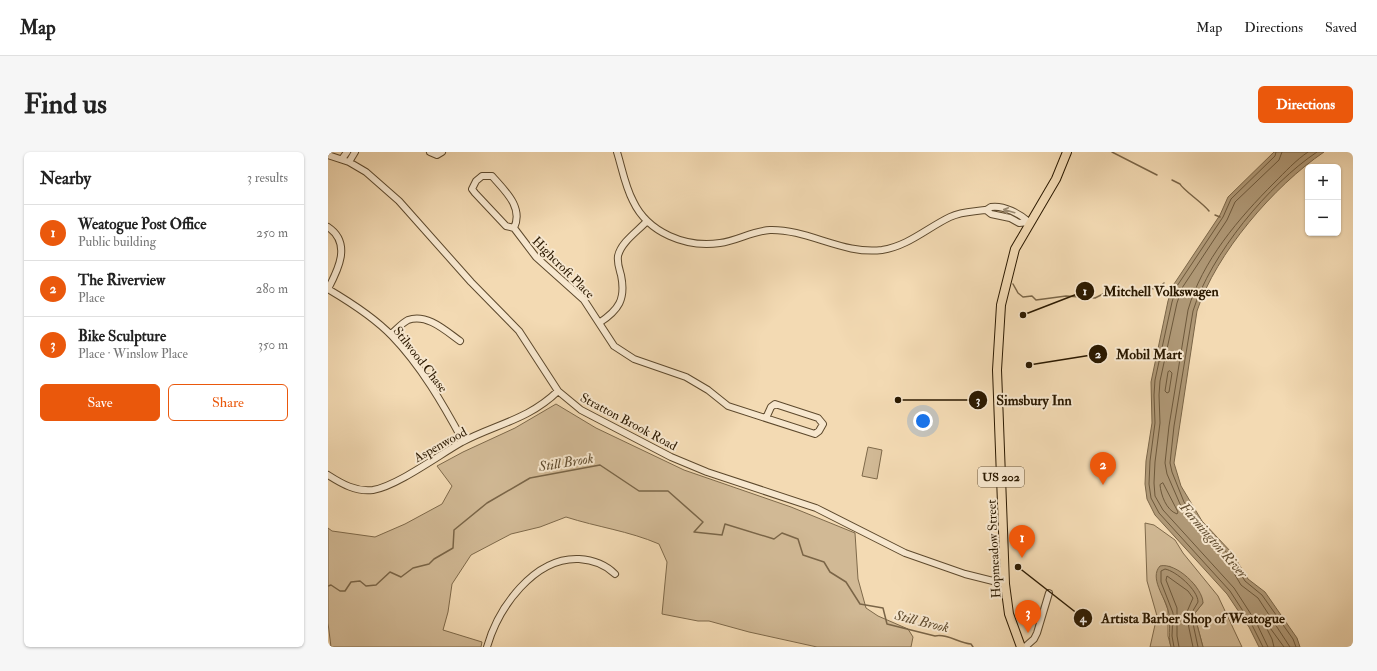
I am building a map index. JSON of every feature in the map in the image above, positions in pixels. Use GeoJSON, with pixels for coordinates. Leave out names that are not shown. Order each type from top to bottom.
{"type":"FeatureCollection","features":[{"type":"Feature","properties":{"kind":"highway","name":"Hopmeadow Street"},"geometry":{"type":"LineString","coordinates":[[1021,647],[1009,614],[1005,584],[998,335],[1001,305],[1012,259],[1029,222],[1056,179],[1067,152]]}},
{"type":"Feature","properties":{"kind":"street"},"geometry":{"type":"LineString","coordinates":[[342,159],[347,152]]}},
{"type":"Feature","properties":{"kind":"street"},"geometry":{"type":"LineString","coordinates":[[349,162],[356,152]]}},
{"type":"Feature","properties":{"kind":"street"},"geometry":{"type":"LineString","coordinates":[[430,152],[437,155],[442,152]]}},
{"type":"Feature","properties":{"kind":"street"},"geometry":{"type":"LineString","coordinates":[[617,152],[633,202],[647,221],[670,237],[692,243],[721,243],[757,232],[778,230],[791,232],[858,250],[882,250],[904,244],[950,218],[975,210],[986,210],[991,214],[1010,218],[1019,223],[1029,222]]}},
{"type":"Feature","properties":{"kind":"street","name":"Stratton Brook Road"},"geometry":{"type":"LineString","coordinates":[[328,155],[349,162],[366,172],[399,201],[471,282],[519,331],[558,391],[581,410],[678,460],[707,472],[816,508],[905,553],[958,571],[1005,584]]}},
{"type":"Feature","properties":{"kind":"street","name":"Highcroft Place"},"geometry":{"type":"LineString","coordinates":[[514,228],[517,223],[517,214],[513,200],[492,176],[482,176],[474,184],[472,189],[475,194],[506,226],[514,228],[536,257],[584,300],[614,346],[623,353],[634,359],[686,377],[708,390],[728,406],[815,434],[819,431],[822,424],[818,418],[775,404],[771,407],[766,418]]}},
{"type":"Feature","properties":{"kind":"street"},"geometry":{"type":"LineString","coordinates":[[599,323],[613,314],[621,301],[623,290],[618,257],[620,250],[647,221]]}},
{"type":"Feature","properties":{"kind":"street"},"geometry":{"type":"LineString","coordinates":[[328,227],[338,239],[342,253],[338,270],[328,289]]}},
{"type":"Feature","properties":{"kind":"street","name":"Stilwood Chase"},"geometry":{"type":"LineString","coordinates":[[328,289],[361,311],[391,334],[441,402],[463,441]]}},
{"type":"Feature","properties":{"kind":"street"},"geometry":{"type":"LineString","coordinates":[[391,334],[407,321],[421,320],[433,322],[460,341]]}},
{"type":"Feature","properties":{"kind":"street","name":"Aspenwood"},"geometry":{"type":"LineString","coordinates":[[328,475],[350,487],[362,490],[374,490],[391,484],[463,441],[532,412],[558,391]]}},
{"type":"Feature","properties":{"kind":"street"},"geometry":{"type":"LineString","coordinates":[[487,647],[491,631],[504,609],[526,581],[549,565],[570,559],[588,560],[608,567],[615,574]]}},
{"type":"Feature","properties":{"kind":"street"},"geometry":{"type":"LineString","coordinates":[[1025,647],[1034,639],[1037,633],[1049,593]]}},
{"type":"Feature","properties":{"kind":"shaded area"},"geometry":{"type":"Polygon","coordinates":[[[556,404],[596,428],[684,470],[791,507],[855,533],[858,579],[866,608],[878,616],[908,629],[913,637],[911,647],[817,647],[749,632],[709,621],[698,621],[662,614],[667,562],[659,544],[636,536],[566,517],[540,527],[511,534],[471,555],[452,584],[448,612],[443,630],[482,642],[481,647],[331,647],[328,623],[328,528],[332,531],[375,537],[405,524],[442,504],[452,486],[437,466],[515,428],[556,404]]]}},
{"type":"Feature","properties":{"kind":"shaded area"},"geometry":{"type":"Polygon","coordinates":[[[868,447],[882,450],[877,479],[862,476],[868,447]]]}},
{"type":"Feature","properties":{"kind":"shaded area"},"geometry":{"type":"Polygon","coordinates":[[[1145,523],[1154,525],[1175,540],[1183,553],[1218,596],[1242,647],[1203,647],[1195,613],[1203,603],[1194,584],[1169,566],[1158,583],[1168,610],[1168,636],[1171,647],[1150,647],[1157,616],[1147,581],[1145,523]]]}},
{"type":"Feature","properties":{"kind":"water","name":"Farmington River"},"geometry":{"type":"Polygon","coordinates":[[[1274,152],[1324,152],[1308,164],[1305,164],[1305,166],[1267,202],[1249,222],[1232,244],[1206,289],[1197,311],[1174,463],[1181,486],[1202,521],[1232,553],[1248,579],[1265,592],[1297,638],[1300,647],[1259,647],[1249,627],[1227,594],[1155,515],[1147,499],[1145,484],[1146,461],[1152,423],[1151,382],[1168,301],[1174,284],[1220,215],[1228,197],[1274,152]]]}},
{"type":"Feature","properties":{"kind":"water"},"geometry":{"type":"Polygon","coordinates":[[[1160,566],[1173,568],[1181,572],[1188,577],[1199,590],[1203,603],[1195,613],[1195,617],[1203,647],[1171,647],[1169,637],[1169,615],[1156,576],[1160,566]]]}},
{"type":"Feature","properties":{"kind":"waterway"},"geometry":{"type":"LineString","coordinates":[[1112,152],[1157,175]]}},
{"type":"Feature","properties":{"kind":"waterway"},"geometry":{"type":"LineString","coordinates":[[1172,180],[1180,184],[1209,211]]}},
{"type":"Feature","properties":{"kind":"waterway"},"geometry":{"type":"LineString","coordinates":[[1215,215],[1220,217]]}},
{"type":"Feature","properties":{"kind":"waterway"},"geometry":{"type":"LineString","coordinates":[[1133,291],[1158,288],[1164,283]]}},
{"type":"Feature","properties":{"kind":"waterway"},"geometry":{"type":"LineString","coordinates":[[1013,284],[1018,293],[1023,297],[1032,296],[1036,300],[1066,296],[1095,298],[1105,293],[1121,295]]}},
{"type":"Feature","properties":{"kind":"waterway","name":"Still Brook"},"geometry":{"type":"LineString","coordinates":[[328,586],[331,585],[340,591],[345,591],[351,582],[360,581],[366,586],[376,585],[390,572],[401,577],[413,568],[429,564],[434,559],[453,548],[454,530],[487,503],[530,478],[600,465],[639,491],[668,491],[703,522],[694,532],[722,535],[725,524],[774,539],[782,533],[798,539],[803,555],[824,562],[830,572],[846,582],[860,604],[883,608],[887,624],[935,636],[939,635],[948,637],[971,644],[973,647]]}},
{"type":"Feature","properties":{"kind":"place","name":"Mitchell Volkswagen"},"geometry":{"type":"Point","coordinates":[1023,315]}},
{"type":"Feature","properties":{"kind":"place","name":"Mobil Mart"},"geometry":{"type":"Point","coordinates":[1029,365]}},
{"type":"Feature","properties":{"kind":"place","name":"Simsbury Inn"},"geometry":{"type":"Point","coordinates":[898,400]}},
{"type":"Feature","properties":{"kind":"place","name":"The Riverview"},"geometry":{"type":"Point","coordinates":[1103,485]}},
{"type":"Feature","properties":{"kind":"place","name":"Weatogue Post Office"},"geometry":{"type":"Point","coordinates":[1022,558]}},
{"type":"Feature","properties":{"kind":"place","name":"Artista Barber Shop of Weatogue"},"geometry":{"type":"Point","coordinates":[1018,567]}},
{"type":"Feature","properties":{"kind":"place","name":"Bike Sculpture"},"geometry":{"type":"Point","coordinates":[1028,633]}}]}
